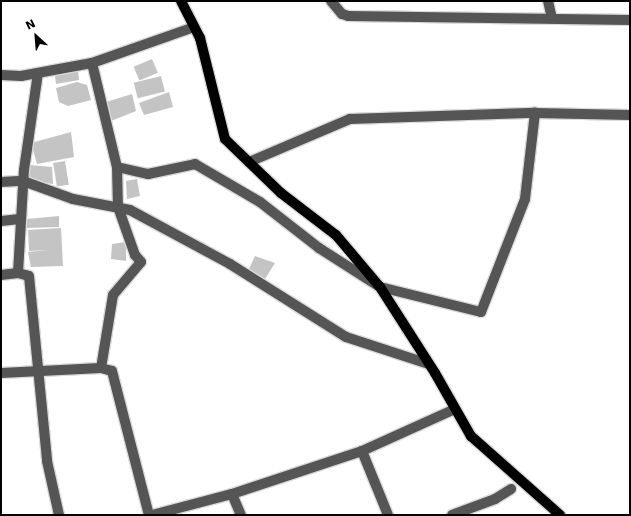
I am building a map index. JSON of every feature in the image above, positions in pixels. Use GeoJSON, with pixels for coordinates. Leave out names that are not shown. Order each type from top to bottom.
{"type":"FeatureCollection","features":[{"type":"Feature","properties":{"kind":"main road"},"geometry":{"type":"LineString","coordinates":[[181,1],[200,38],[225,139],[282,193],[336,235],[380,287],[429,364],[471,436],[560,515]]}},
{"type":"Feature","properties":{"kind":"street"},"geometry":{"type":"LineString","coordinates":[[331,1],[342,14],[348,16],[630,20]]}},
{"type":"Feature","properties":{"kind":"street"},"geometry":{"type":"LineString","coordinates":[[548,1],[552,19]]}},
{"type":"Feature","properties":{"kind":"street"},"geometry":{"type":"LineString","coordinates":[[1,75],[38,73],[92,63],[194,27]]}},
{"type":"Feature","properties":{"kind":"street"},"geometry":{"type":"LineString","coordinates":[[92,63],[117,167],[118,208],[135,255],[141,262],[113,295],[101,368]]}},
{"type":"Feature","properties":{"kind":"street"},"geometry":{"type":"LineString","coordinates":[[18,273],[23,181],[38,73]]}},
{"type":"Feature","properties":{"kind":"street"},"geometry":{"type":"LineString","coordinates":[[117,167],[148,174],[195,164],[260,202],[320,248],[380,287],[481,312],[525,199],[535,113]]}},
{"type":"Feature","properties":{"kind":"street"},"geometry":{"type":"LineString","coordinates":[[248,162],[350,118],[535,113],[630,115]]}},
{"type":"Feature","properties":{"kind":"street"},"geometry":{"type":"LineString","coordinates":[[1,182],[23,181],[73,199],[130,210],[230,264],[346,337],[429,364]]}},
{"type":"Feature","properties":{"kind":"street"},"geometry":{"type":"LineString","coordinates":[[1,221],[20,219]]}},
{"type":"Feature","properties":{"kind":"street"},"geometry":{"type":"LineString","coordinates":[[1,275],[18,273],[29,276],[36,370],[47,461],[59,515]]}},
{"type":"Feature","properties":{"kind":"street"},"geometry":{"type":"LineString","coordinates":[[1,373],[36,370],[101,368],[112,371],[151,515],[232,494],[362,451],[456,409]]}},
{"type":"Feature","properties":{"kind":"street"},"geometry":{"type":"LineString","coordinates":[[362,451],[388,515]]}},
{"type":"Feature","properties":{"kind":"street"},"geometry":{"type":"LineString","coordinates":[[452,515],[495,499],[511,489]]}},
{"type":"Feature","properties":{"kind":"street"},"geometry":{"type":"LineString","coordinates":[[232,494],[241,515]]}},
{"type":"Feature","properties":{"kind":"building"},"geometry":{"type":"Polygon","coordinates":[[[152,59],[158,73],[139,81],[134,67],[152,59]]]}},
{"type":"Feature","properties":{"kind":"building"},"geometry":{"type":"Polygon","coordinates":[[[78,70],[79,80],[56,84],[55,76],[78,70]]]}},
{"type":"Feature","properties":{"kind":"building"},"geometry":{"type":"Polygon","coordinates":[[[161,76],[165,92],[138,98],[134,83],[161,76]]]}},
{"type":"Feature","properties":{"kind":"building"},"geometry":{"type":"Polygon","coordinates":[[[77,82],[87,85],[91,100],[68,106],[59,102],[56,88],[77,82]]]}},
{"type":"Feature","properties":{"kind":"building"},"geometry":{"type":"Polygon","coordinates":[[[169,92],[173,107],[144,115],[139,103],[169,92]]]}},
{"type":"Feature","properties":{"kind":"building"},"geometry":{"type":"Polygon","coordinates":[[[132,94],[136,111],[111,121],[106,102],[132,94]]]}},
{"type":"Feature","properties":{"kind":"building"},"geometry":{"type":"Polygon","coordinates":[[[71,132],[74,157],[37,164],[31,143],[71,132]]]}},
{"type":"Feature","properties":{"kind":"building"},"geometry":{"type":"Polygon","coordinates":[[[65,161],[69,185],[57,187],[53,163],[65,161]]]}},
{"type":"Feature","properties":{"kind":"building"},"geometry":{"type":"Polygon","coordinates":[[[30,165],[52,167],[53,184],[27,180],[30,165]]]}},
{"type":"Feature","properties":{"kind":"building"},"geometry":{"type":"Polygon","coordinates":[[[137,179],[140,196],[127,199],[126,181],[137,179]]]}},
{"type":"Feature","properties":{"kind":"building"},"geometry":{"type":"Polygon","coordinates":[[[59,216],[59,227],[26,228],[27,219],[59,216]]]}},
{"type":"Feature","properties":{"kind":"building"},"geometry":{"type":"Polygon","coordinates":[[[61,228],[63,266],[31,267],[28,252],[48,250],[29,251],[28,230],[61,228]]]}},
{"type":"Feature","properties":{"kind":"building"},"geometry":{"type":"Polygon","coordinates":[[[126,242],[126,261],[111,259],[112,244],[126,242]]]}},
{"type":"Feature","properties":{"kind":"building"},"geometry":{"type":"Polygon","coordinates":[[[255,256],[275,263],[265,279],[249,269],[255,256]]]}}]}
